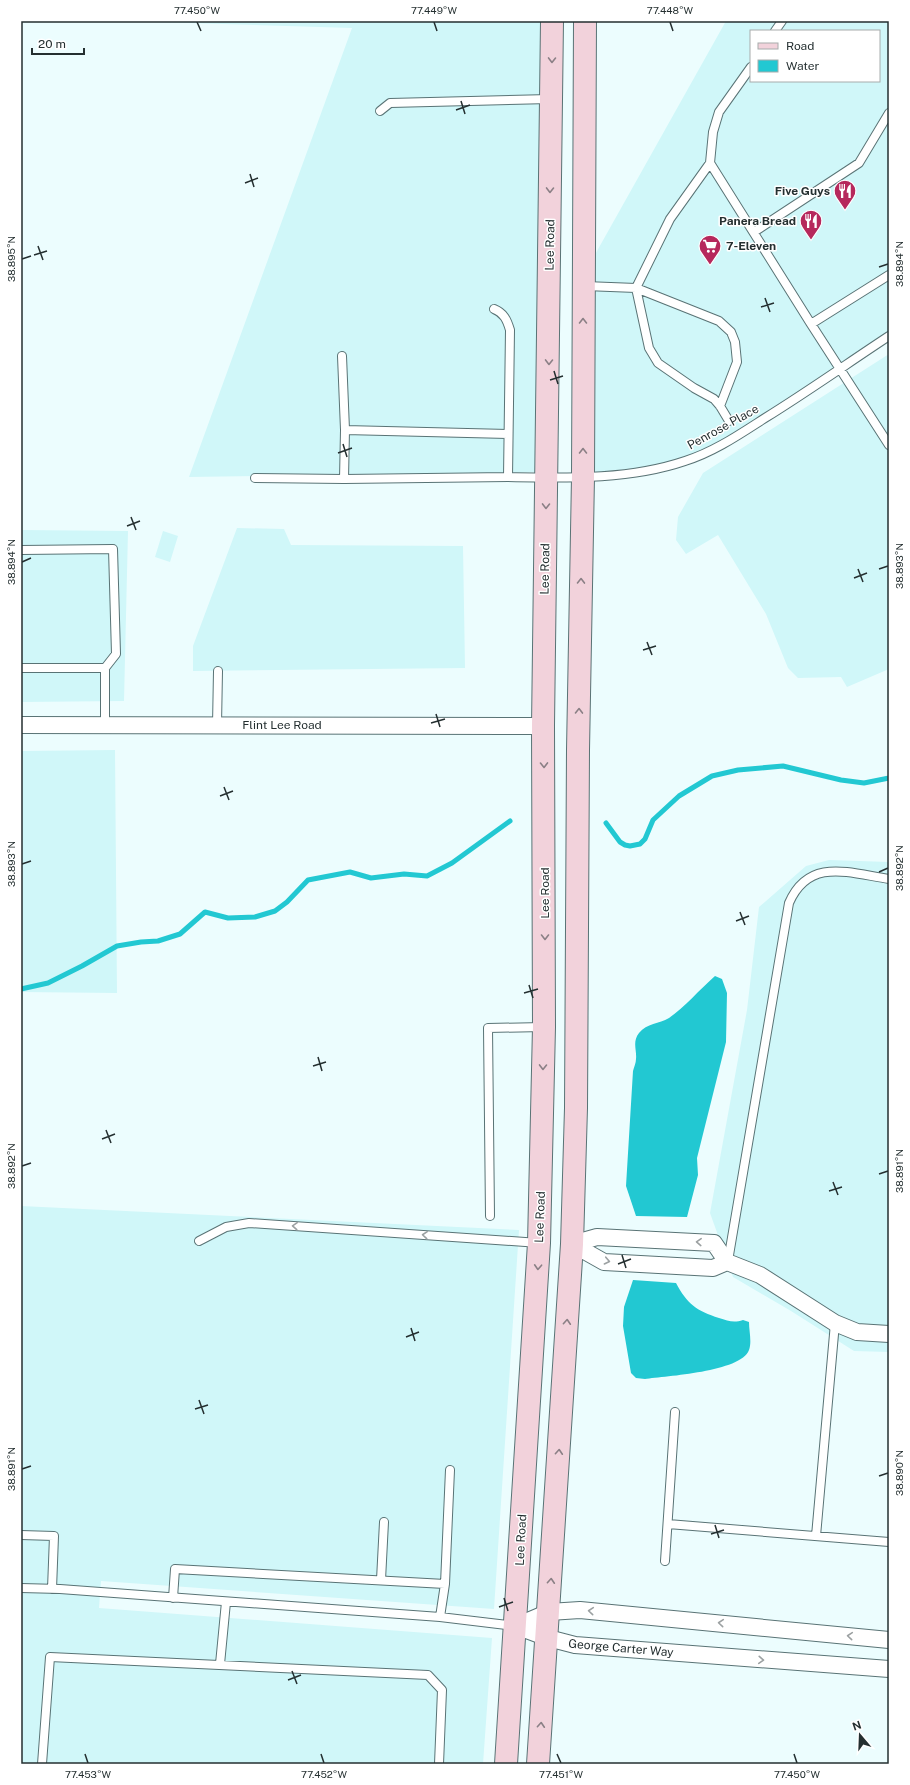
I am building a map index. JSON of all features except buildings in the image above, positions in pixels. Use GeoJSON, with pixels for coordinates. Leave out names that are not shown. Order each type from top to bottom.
{"type":"FeatureCollection","features":[{"type":"Feature","properties":{"kind":"street","name":"Lee Road"},"geometry":{"type":"LineString","coordinates":[[506,1764],[516,1626],[539,1243],[544,1027],[543,726],[552,21]]}},
{"type":"Feature","properties":{"kind":"street"},"geometry":{"type":"LineString","coordinates":[[538,1764],[548,1638],[572,1244],[576,1108],[578,758],[583,477],[585,21]]}},
{"type":"Feature","properties":{"kind":"street","name":"Flint Lee Road"},"geometry":{"type":"LineString","coordinates":[[21,725],[543,726]]}},
{"type":"Feature","properties":{"kind":"street"},"geometry":{"type":"LineString","coordinates":[[572,1244],[597,1237],[714,1243],[727,1262],[760,1275],[835,1323],[857,1332],[889,1334]]}},
{"type":"Feature","properties":{"kind":"street"},"geometry":{"type":"LineString","coordinates":[[572,1244],[604,1262],[713,1268],[727,1262]]}},
{"type":"Feature","properties":{"kind":"street"},"geometry":{"type":"LineString","coordinates":[[516,1626],[549,1612],[580,1610],[889,1640]]}},
{"type":"Feature","properties":{"kind":"street","name":"George Carter Way"},"geometry":{"type":"LineString","coordinates":[[516,1626],[548,1638],[575,1645],[889,1669]]}},
{"type":"Feature","properties":{"kind":"lane"},"geometry":{"type":"LineString","coordinates":[[776,30],[782,21]]}},
{"type":"Feature","properties":{"kind":"lane"},"geometry":{"type":"LineString","coordinates":[[729,421],[714,399],[694,388],[658,363],[649,348],[636,288],[670,219],[710,163],[713,132],[719,112],[750,67]]}},
{"type":"Feature","properties":{"kind":"lane"},"geometry":{"type":"LineString","coordinates":[[380,111],[390,103],[551,99]]}},
{"type":"Feature","properties":{"kind":"lane"},"geometry":{"type":"LineString","coordinates":[[754,232],[859,163],[889,113]]}},
{"type":"Feature","properties":{"kind":"lane"},"geometry":{"type":"LineString","coordinates":[[710,163],[889,445]]}},
{"type":"Feature","properties":{"kind":"lane"},"geometry":{"type":"LineString","coordinates":[[811,324],[889,275]]}},
{"type":"Feature","properties":{"kind":"lane"},"geometry":{"type":"LineString","coordinates":[[583,286],[636,288],[719,321],[731,332],[735,342],[737,362],[720,406]]}},
{"type":"Feature","properties":{"kind":"lane"},"geometry":{"type":"LineString","coordinates":[[494,309],[501,312],[507,320],[510,330],[508,477]]}},
{"type":"Feature","properties":{"kind":"lane","name":"Penrose Place"},"geometry":{"type":"LineString","coordinates":[[254,478],[547,478],[624,474],[662,468],[686,461],[711,451],[757,423],[889,336]]}},
{"type":"Feature","properties":{"kind":"lane"},"geometry":{"type":"LineString","coordinates":[[342,356],[345,430],[344,479]]}},
{"type":"Feature","properties":{"kind":"lane"},"geometry":{"type":"LineString","coordinates":[[345,430],[508,434]]}},
{"type":"Feature","properties":{"kind":"lane"},"geometry":{"type":"LineString","coordinates":[[21,550],[113,549],[116,654],[105,668],[105,725]]}},
{"type":"Feature","properties":{"kind":"lane"},"geometry":{"type":"LineString","coordinates":[[21,668],[105,668]]}},
{"type":"Feature","properties":{"kind":"lane"},"geometry":{"type":"LineString","coordinates":[[217,725],[218,671]]}},
{"type":"Feature","properties":{"kind":"lane"},"geometry":{"type":"LineString","coordinates":[[727,1262],[789,903],[795,890],[807,880],[819,873],[831,870],[889,879]]}},
{"type":"Feature","properties":{"kind":"lane"},"geometry":{"type":"LineString","coordinates":[[490,1216],[488,1028],[544,1027]]}},
{"type":"Feature","properties":{"kind":"lane"},"geometry":{"type":"LineString","coordinates":[[199,1241],[226,1227],[249,1223],[539,1243]]}},
{"type":"Feature","properties":{"kind":"lane"},"geometry":{"type":"LineString","coordinates":[[816,1536],[835,1323]]}},
{"type":"Feature","properties":{"kind":"lane"},"geometry":{"type":"LineString","coordinates":[[665,1561],[675,1412]]}},
{"type":"Feature","properties":{"kind":"lane"},"geometry":{"type":"LineString","coordinates":[[440,1617],[445,1584],[450,1470]]}},
{"type":"Feature","properties":{"kind":"lane"},"geometry":{"type":"LineString","coordinates":[[382,1580],[384,1522]]}},
{"type":"Feature","properties":{"kind":"lane"},"geometry":{"type":"LineString","coordinates":[[668,1524],[889,1542]]}},
{"type":"Feature","properties":{"kind":"lane"},"geometry":{"type":"LineString","coordinates":[[21,1535],[54,1536],[52,1589]]}},
{"type":"Feature","properties":{"kind":"lane"},"geometry":{"type":"LineString","coordinates":[[173,1598],[175,1569],[445,1584]]}},
{"type":"Feature","properties":{"kind":"lane"},"geometry":{"type":"LineString","coordinates":[[21,1588],[440,1617],[516,1626]]}},
{"type":"Feature","properties":{"kind":"lane"},"geometry":{"type":"LineString","coordinates":[[220,1664],[226,1602]]}},
{"type":"Feature","properties":{"kind":"lane"},"geometry":{"type":"LineString","coordinates":[[42,1764],[50,1656],[428,1674],[442,1690],[439,1764]]}},
{"type":"Feature","properties":{"kind":"shaded area"},"geometry":{"type":"Polygon","coordinates":[[[120,21],[542,21],[541,472],[189,477],[352,28],[120,21]]]}},
{"type":"Feature","properties":{"kind":"shaded area"},"geometry":{"type":"Polygon","coordinates":[[[726,21],[889,21],[889,336],[780,409],[686,461],[583,477],[583,276],[726,21]]]}},
{"type":"Feature","properties":{"kind":"shaded area"},"geometry":{"type":"Polygon","coordinates":[[[889,354],[889,669],[847,687],[841,677],[798,678],[788,668],[766,614],[718,535],[686,554],[676,540],[678,517],[703,473],[889,354]]]}},
{"type":"Feature","properties":{"kind":"shaded area"},"geometry":{"type":"Polygon","coordinates":[[[237,528],[284,529],[291,545],[463,546],[465,668],[193,671],[193,646],[237,528]]]}},
{"type":"Feature","properties":{"kind":"shaded area"},"geometry":{"type":"Polygon","coordinates":[[[21,530],[128,531],[124,701],[21,702],[21,530]]]}},
{"type":"Feature","properties":{"kind":"shaded area"},"geometry":{"type":"Polygon","coordinates":[[[163,531],[178,536],[170,562],[155,557],[163,531]]]}},
{"type":"Feature","properties":{"kind":"shaded area"},"geometry":{"type":"Polygon","coordinates":[[[115,750],[117,993],[21,992],[21,751],[115,750]]]}},
{"type":"Feature","properties":{"kind":"shaded area"},"geometry":{"type":"Polygon","coordinates":[[[829,860],[889,862],[889,1352],[854,1351],[791,1311],[733,1277],[710,1213],[747,1010],[759,907],[806,866],[829,860]]]}},
{"type":"Feature","properties":{"kind":"shaded area"},"geometry":{"type":"Polygon","coordinates":[[[21,1206],[519,1230],[494,1609],[101,1581],[99,1608],[492,1638],[483,1764],[21,1764],[21,1206]]]}},
{"type":"Feature","properties":{"kind":"water"},"geometry":{"type":"Polygon","coordinates":[[[715,976],[722,979],[727,993],[726,1042],[697,1158],[698,1175],[687,1217],[636,1216],[626,1186],[633,1071],[636,1060],[635,1046],[637,1036],[649,1025],[665,1020],[675,1014],[715,976]]]}},
{"type":"Feature","properties":{"kind":"water"},"geometry":{"type":"Polygon","coordinates":[[[633,1280],[676,1283],[684,1296],[693,1306],[705,1313],[728,1321],[743,1320],[749,1322],[749,1350],[743,1357],[732,1363],[702,1372],[645,1379],[636,1378],[631,1373],[623,1326],[624,1307],[633,1280]]]}},
{"type":"Feature","properties":{"kind":"waterway"},"geometry":{"type":"LineString","coordinates":[[606,823],[620,842],[630,846],[640,844],[645,839],[653,820],[679,796],[712,776],[738,770],[783,766],[841,780],[864,783],[889,778]]}},
{"type":"Feature","properties":{"kind":"waterway"},"geometry":{"type":"LineString","coordinates":[[21,989],[48,983],[117,946],[158,941],[180,934],[205,912],[228,918],[255,917],[275,911],[287,902],[308,880],[350,872],[371,878],[404,874],[427,876],[452,863],[510,821]]}},
{"type":"Feature","properties":{"kind":"place","name":"Five Guys"},"geometry":{"type":"Point","coordinates":[845,210]}},
{"type":"Feature","properties":{"kind":"place","name":"Panera Bread"},"geometry":{"type":"Point","coordinates":[811,240]}},
{"type":"Feature","properties":{"kind":"place","name":"7-Eleven"},"geometry":{"type":"Point","coordinates":[710,266]}}]}
